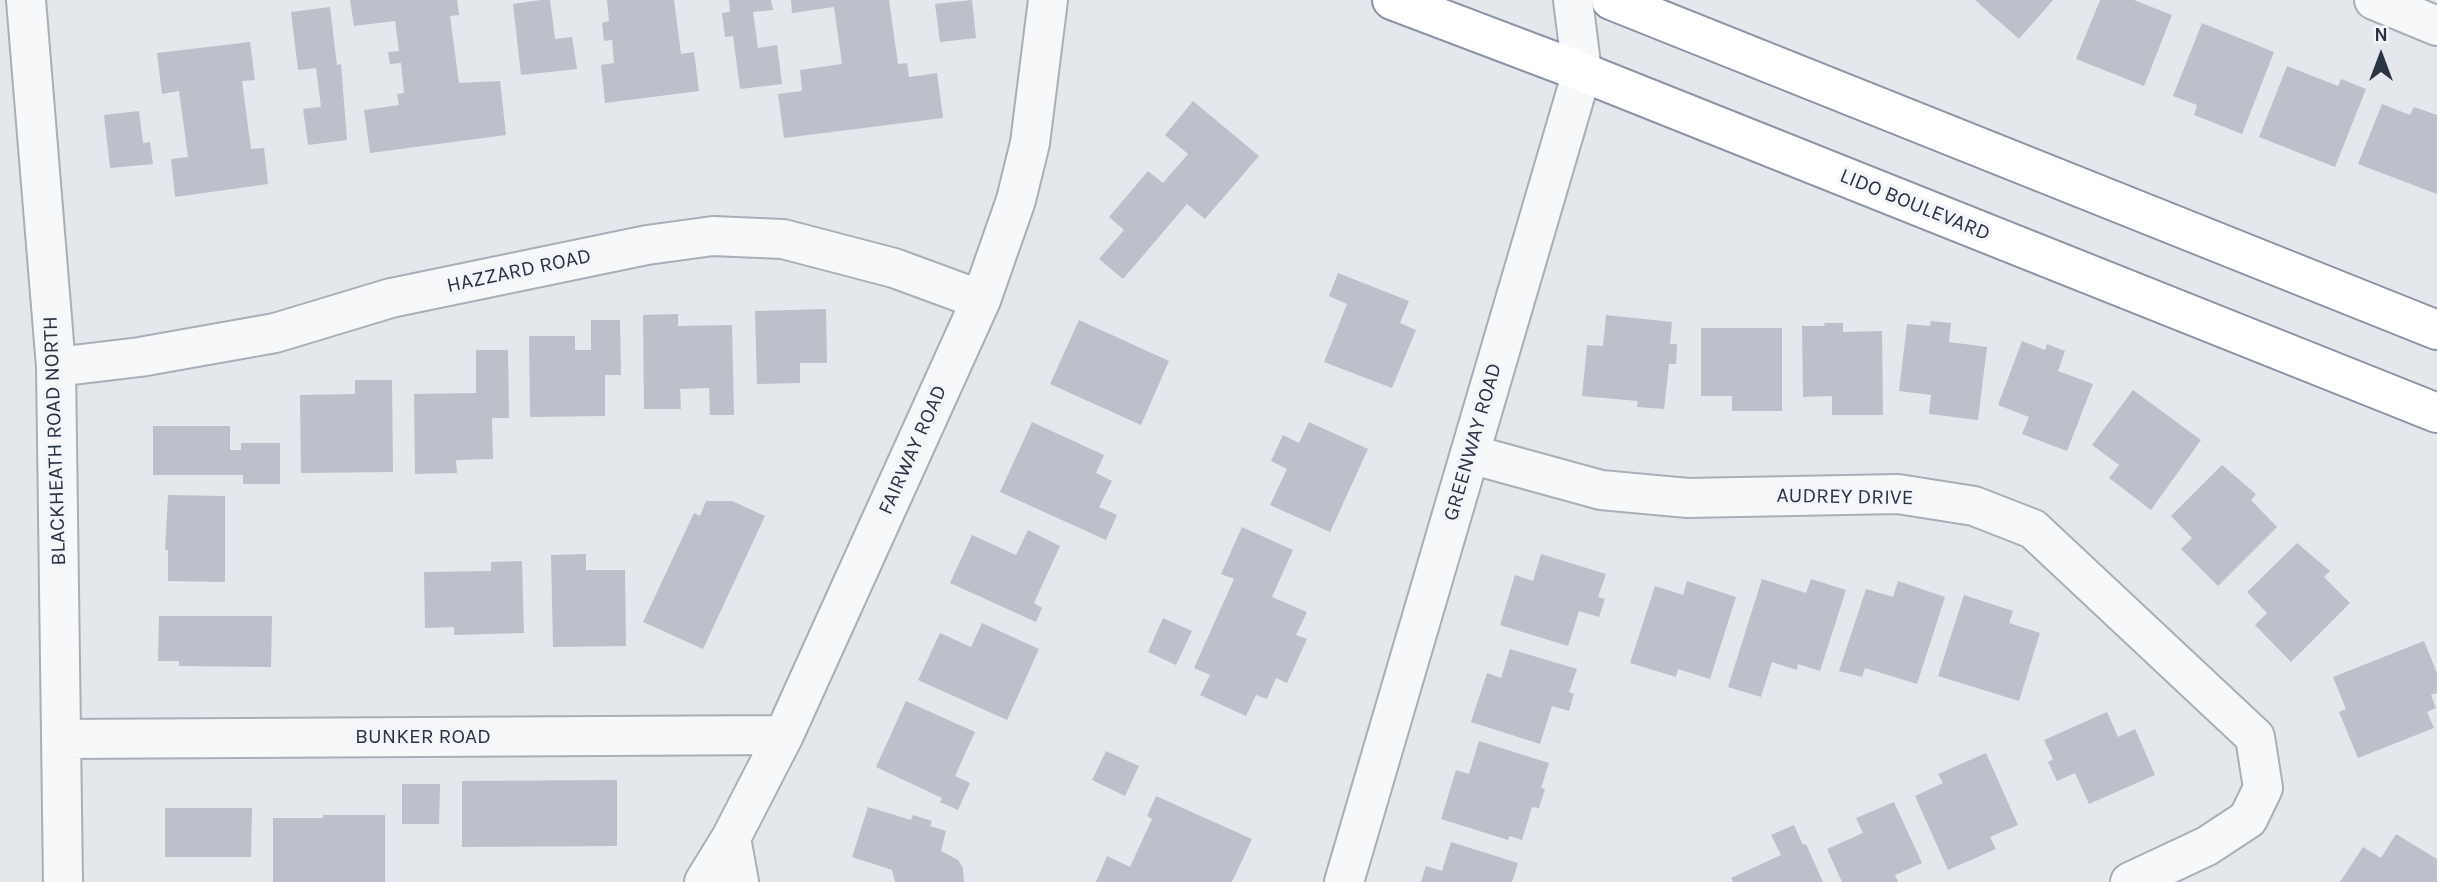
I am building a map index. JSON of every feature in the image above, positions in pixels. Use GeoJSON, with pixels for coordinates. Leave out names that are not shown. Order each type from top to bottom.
{"type":"FeatureCollection","features":[{"type":"Feature","properties":{"kind":"highway","name":"LIDO BOULEVARD"},"geometry":{"type":"LineString","coordinates":[[1392,0],[1582,72],[2437,413]]}},
{"type":"Feature","properties":{"kind":"highway"},"geometry":{"type":"LineString","coordinates":[[1611,0],[2437,330]]}},
{"type":"Feature","properties":{"kind":"street","name":"BLACKHEATH ROAD NORTH"},"geometry":{"type":"LineString","coordinates":[[26,0],[56,368],[63,882]]}},
{"type":"Feature","properties":{"kind":"street","name":"FAIRWAY ROAD"},"geometry":{"type":"LineString","coordinates":[[704,882],[731,838],[784,735],[981,300],[1016,200],[1030,143],[1048,0]]}},
{"type":"Feature","properties":{"kind":"street","name":"GREENWAY ROAD"},"geometry":{"type":"LineString","coordinates":[[1344,882],[1582,72],[1573,0]]}},
{"type":"Feature","properties":{"kind":"street"},"geometry":{"type":"LineString","coordinates":[[2374,0],[2437,26]]}},
{"type":"Feature","properties":{"kind":"street","name":"HAZZARD ROAD"},"geometry":{"type":"LineString","coordinates":[[56,368],[140,357],[275,333],[391,298],[597,254],[713,236],[783,239],[894,268],[981,300]]}},
{"type":"Feature","properties":{"kind":"street","name":"AUDREY DRIVE"},"geometry":{"type":"LineString","coordinates":[[1470,454],[1601,490],[1688,498],[1898,494],[1974,506],[2033,529],[2255,737],[2263,788],[2248,819],[2207,846],[2130,882]]}},
{"type":"Feature","properties":{"kind":"street","name":"BUNKER ROAD"},"geometry":{"type":"LineString","coordinates":[[61,739],[784,735]]}},
{"type":"Feature","properties":{"kind":"street"},"geometry":{"type":"LineString","coordinates":[[731,838],[739,882]]}},
{"type":"Feature","properties":{"kind":"building"},"geometry":{"type":"Polygon","coordinates":[[[350,0],[457,0],[459,15],[450,16],[459,83],[500,81],[506,135],[370,153],[364,110],[399,105],[397,94],[404,93],[401,63],[390,64],[388,52],[399,51],[395,21],[354,26],[350,0]]]}},
{"type":"Feature","properties":{"kind":"building"},"geometry":{"type":"Polygon","coordinates":[[[550,0],[555,39],[572,37],[577,69],[521,75],[513,4],[550,0]]]}},
{"type":"Feature","properties":{"kind":"building"},"geometry":{"type":"Polygon","coordinates":[[[607,0],[674,0],[681,54],[694,52],[699,91],[605,103],[601,65],[614,63],[612,40],[604,41],[602,23],[609,21],[607,0]]]}},
{"type":"Feature","properties":{"kind":"building"},"geometry":{"type":"Polygon","coordinates":[[[729,0],[771,0],[773,10],[753,12],[758,48],[777,45],[782,84],[740,89],[733,36],[725,37],[722,13],[730,12],[729,0]]]}},
{"type":"Feature","properties":{"kind":"building"},"geometry":{"type":"Polygon","coordinates":[[[791,0],[889,0],[898,64],[907,63],[909,77],[937,73],[943,118],[784,138],[778,94],[802,91],[800,70],[842,64],[834,7],[792,13],[791,0]]]}},
{"type":"Feature","properties":{"kind":"building"},"geometry":{"type":"Polygon","coordinates":[[[972,0],[976,38],[940,42],[935,4],[972,0]]]}},
{"type":"Feature","properties":{"kind":"building"},"geometry":{"type":"Polygon","coordinates":[[[1975,0],[2053,0],[2019,39],[1975,0]]]}},
{"type":"Feature","properties":{"kind":"building"},"geometry":{"type":"Polygon","coordinates":[[[2100,0],[2134,0],[2172,15],[2144,86],[2076,59],[2100,0]]]}},
{"type":"Feature","properties":{"kind":"building"},"geometry":{"type":"Polygon","coordinates":[[[330,7],[337,65],[341,64],[347,140],[308,145],[303,109],[321,107],[316,68],[298,70],[291,12],[330,7]]]}},
{"type":"Feature","properties":{"kind":"building"},"geometry":{"type":"Polygon","coordinates":[[[2202,23],[2274,52],[2242,134],[2194,115],[2197,105],[2173,96],[2202,23]]]}},
{"type":"Feature","properties":{"kind":"building"},"geometry":{"type":"Polygon","coordinates":[[[250,42],[255,80],[242,81],[251,149],[264,148],[268,184],[175,197],[171,159],[188,157],[179,91],[162,94],[157,53],[250,42]]]}},
{"type":"Feature","properties":{"kind":"building"},"geometry":{"type":"Polygon","coordinates":[[[2287,66],[2338,86],[2341,79],[2366,89],[2335,167],[2259,137],[2287,66]]]}},
{"type":"Feature","properties":{"kind":"building"},"geometry":{"type":"Polygon","coordinates":[[[1193,101],[1259,156],[1205,219],[1187,204],[1123,279],[1099,259],[1124,230],[1109,217],[1148,171],[1163,183],[1188,154],[1165,135],[1193,101]]]}},
{"type":"Feature","properties":{"kind":"building"},"geometry":{"type":"Polygon","coordinates":[[[2382,104],[2410,115],[2414,107],[2437,115],[2437,194],[2358,164],[2382,104]]]}},
{"type":"Feature","properties":{"kind":"building"},"geometry":{"type":"Polygon","coordinates":[[[139,111],[143,143],[150,142],[153,164],[110,168],[104,115],[139,111]]]}},
{"type":"Feature","properties":{"kind":"building"},"geometry":{"type":"Polygon","coordinates":[[[1338,273],[1409,301],[1400,323],[1416,330],[1392,388],[1324,362],[1347,304],[1329,296],[1338,273]]]}},
{"type":"Feature","properties":{"kind":"building"},"geometry":{"type":"Polygon","coordinates":[[[826,309],[827,363],[800,363],[800,383],[757,384],[755,311],[826,309]]]}},
{"type":"Feature","properties":{"kind":"building"},"geometry":{"type":"Polygon","coordinates":[[[678,314],[678,326],[732,325],[734,415],[710,415],[709,388],[680,389],[681,409],[644,409],[643,315],[678,314]]]}},
{"type":"Feature","properties":{"kind":"building"},"geometry":{"type":"Polygon","coordinates":[[[1606,315],[1672,322],[1670,344],[1677,344],[1676,364],[1669,364],[1664,409],[1637,407],[1638,401],[1582,396],[1587,345],[1603,346],[1606,315]]]}},
{"type":"Feature","properties":{"kind":"building"},"geometry":{"type":"Polygon","coordinates":[[[591,320],[620,320],[621,375],[605,375],[605,416],[530,417],[529,336],[575,336],[575,350],[591,350],[591,320]]]}},
{"type":"Feature","properties":{"kind":"building"},"geometry":{"type":"Polygon","coordinates":[[[1079,320],[1169,361],[1141,425],[1050,384],[1079,320]]]}},
{"type":"Feature","properties":{"kind":"building"},"geometry":{"type":"Polygon","coordinates":[[[1931,321],[1951,323],[1949,342],[1987,347],[1978,420],[1929,414],[1931,395],[1899,391],[1907,324],[1930,326],[1931,321]]]}},
{"type":"Feature","properties":{"kind":"building"},"geometry":{"type":"Polygon","coordinates":[[[1824,323],[1843,323],[1843,332],[1882,331],[1883,415],[1832,415],[1832,396],[1803,397],[1802,326],[1825,326],[1824,323]]]}},
{"type":"Feature","properties":{"kind":"building"},"geometry":{"type":"Polygon","coordinates":[[[1701,328],[1782,328],[1782,411],[1732,411],[1732,396],[1701,396],[1701,328]]]}},
{"type":"Feature","properties":{"kind":"building"},"geometry":{"type":"Polygon","coordinates":[[[2022,341],[2045,350],[2047,344],[2065,351],[2058,371],[2093,384],[2067,451],[2022,434],[2029,417],[1998,405],[2022,341]]]}},
{"type":"Feature","properties":{"kind":"building"},"geometry":{"type":"Polygon","coordinates":[[[476,350],[508,350],[509,418],[492,418],[493,459],[456,460],[457,473],[415,474],[414,394],[476,393],[476,350]]]}},
{"type":"Feature","properties":{"kind":"building"},"geometry":{"type":"Polygon","coordinates":[[[355,380],[392,380],[393,472],[301,473],[300,395],[355,394],[355,380]]]}},
{"type":"Feature","properties":{"kind":"building"},"geometry":{"type":"Polygon","coordinates":[[[2133,390],[2201,440],[2151,510],[2109,478],[2119,465],[2092,445],[2133,390]]]}},
{"type":"Feature","properties":{"kind":"building"},"geometry":{"type":"Polygon","coordinates":[[[1032,422],[1104,455],[1096,473],[1112,481],[1099,507],[1117,515],[1106,540],[1000,492],[1032,422]]]}},
{"type":"Feature","properties":{"kind":"building"},"geometry":{"type":"Polygon","coordinates":[[[1309,422],[1368,449],[1330,532],[1270,505],[1287,469],[1271,461],[1283,435],[1299,443],[1309,422]]]}},
{"type":"Feature","properties":{"kind":"building"},"geometry":{"type":"Polygon","coordinates":[[[153,426],[230,426],[230,450],[241,450],[241,443],[280,443],[280,484],[243,484],[243,475],[153,475],[153,426]]]}},
{"type":"Feature","properties":{"kind":"building"},"geometry":{"type":"Polygon","coordinates":[[[2222,465],[2256,494],[2251,500],[2277,527],[2218,586],[2181,549],[2192,538],[2171,516],[2222,465]]]}},
{"type":"Feature","properties":{"kind":"building"},"geometry":{"type":"Polygon","coordinates":[[[168,495],[225,496],[225,582],[168,581],[168,550],[165,550],[168,495]]]}},
{"type":"Feature","properties":{"kind":"building"},"geometry":{"type":"Polygon","coordinates":[[[706,501],[732,501],[765,516],[703,649],[643,622],[694,513],[700,516],[706,501]]]}},
{"type":"Feature","properties":{"kind":"building"},"geometry":{"type":"Polygon","coordinates":[[[1242,527],[1293,550],[1272,597],[1307,612],[1296,635],[1307,639],[1287,683],[1276,678],[1267,699],[1256,695],[1246,716],[1200,695],[1210,675],[1194,668],[1234,579],[1221,574],[1242,527]]]}},
{"type":"Feature","properties":{"kind":"building"},"geometry":{"type":"Polygon","coordinates":[[[1028,530],[1060,546],[1034,603],[1042,608],[1036,622],[950,583],[972,535],[1016,555],[1028,530]]]}},
{"type":"Feature","properties":{"kind":"building"},"geometry":{"type":"Polygon","coordinates":[[[2297,543],[2330,571],[2324,577],[2350,603],[2291,662],[2255,625],[2267,613],[2247,592],[2297,543]]]}},
{"type":"Feature","properties":{"kind":"building"},"geometry":{"type":"Polygon","coordinates":[[[586,554],[586,570],[625,570],[626,646],[553,647],[551,555],[586,554]]]}},
{"type":"Feature","properties":{"kind":"building"},"geometry":{"type":"Polygon","coordinates":[[[1541,554],[1606,574],[1598,597],[1605,599],[1599,617],[1579,611],[1568,646],[1500,625],[1515,575],[1533,581],[1541,554]]]}},
{"type":"Feature","properties":{"kind":"building"},"geometry":{"type":"Polygon","coordinates":[[[522,561],[524,633],[454,635],[454,627],[425,628],[424,572],[491,571],[491,562],[522,561]]]}},
{"type":"Feature","properties":{"kind":"building"},"geometry":{"type":"Polygon","coordinates":[[[1762,579],[1806,593],[1811,579],[1846,590],[1820,671],[1798,664],[1797,670],[1772,662],[1761,697],[1728,687],[1762,579]]]}},
{"type":"Feature","properties":{"kind":"building"},"geometry":{"type":"Polygon","coordinates":[[[1687,581],[1736,597],[1710,679],[1678,669],[1676,677],[1630,663],[1655,586],[1683,595],[1687,581]]]}},
{"type":"Feature","properties":{"kind":"building"},"geometry":{"type":"Polygon","coordinates":[[[1898,581],[1945,597],[1917,684],[1865,668],[1862,677],[1839,671],[1866,589],[1893,597],[1898,581]]]}},
{"type":"Feature","properties":{"kind":"building"},"geometry":{"type":"Polygon","coordinates":[[[1964,595],[2013,611],[2009,623],[2040,633],[2019,701],[1938,676],[1964,595]]]}},
{"type":"Feature","properties":{"kind":"building"},"geometry":{"type":"Polygon","coordinates":[[[159,616],[272,616],[271,667],[179,666],[179,661],[158,661],[159,616]]]}},
{"type":"Feature","properties":{"kind":"building"},"geometry":{"type":"Polygon","coordinates":[[[1163,618],[1192,631],[1176,665],[1148,652],[1163,618]]]}},
{"type":"Feature","properties":{"kind":"building"},"geometry":{"type":"Polygon","coordinates":[[[982,623],[1039,649],[1007,720],[918,680],[940,633],[971,647],[982,623]]]}},
{"type":"Feature","properties":{"kind":"building"},"geometry":{"type":"Polygon","coordinates":[[[2424,641],[2437,673],[2437,693],[2431,695],[2436,708],[2427,712],[2434,728],[2358,758],[2339,712],[2346,709],[2333,677],[2424,641]]]}},
{"type":"Feature","properties":{"kind":"building"},"geometry":{"type":"Polygon","coordinates":[[[1510,649],[1577,669],[1569,692],[1574,694],[1569,711],[1552,706],[1540,744],[1471,722],[1487,673],[1501,678],[1510,649]]]}},
{"type":"Feature","properties":{"kind":"building"},"geometry":{"type":"Polygon","coordinates":[[[906,701],[975,732],[955,776],[970,783],[958,810],[940,802],[942,798],[876,767],[906,701]]]}},
{"type":"Feature","properties":{"kind":"building"},"geometry":{"type":"Polygon","coordinates":[[[2107,712],[2118,737],[2135,729],[2155,775],[2089,804],[2075,773],[2057,781],[2048,762],[2053,759],[2044,740],[2107,712]]]}},
{"type":"Feature","properties":{"kind":"building"},"geometry":{"type":"Polygon","coordinates":[[[1479,741],[1549,763],[1541,788],[1545,789],[1539,808],[1532,807],[1522,840],[1510,836],[1508,840],[1441,819],[1456,770],[1469,774],[1479,741]]]}},
{"type":"Feature","properties":{"kind":"building"},"geometry":{"type":"Polygon","coordinates":[[[1106,751],[1139,766],[1125,796],[1092,780],[1106,751]]]}},
{"type":"Feature","properties":{"kind":"building"},"geometry":{"type":"Polygon","coordinates":[[[1986,753],[2018,825],[1990,837],[1996,849],[1948,870],[1915,796],[1943,783],[1938,774],[1986,753]]]}},
{"type":"Feature","properties":{"kind":"building"},"geometry":{"type":"Polygon","coordinates":[[[617,780],[617,846],[462,847],[462,781],[617,780]]]}},
{"type":"Feature","properties":{"kind":"building"},"geometry":{"type":"Polygon","coordinates":[[[402,784],[440,784],[439,824],[402,824],[402,784]]]}},
{"type":"Feature","properties":{"kind":"building"},"geometry":{"type":"Polygon","coordinates":[[[1156,796],[1252,839],[1232,882],[1096,882],[1107,856],[1130,867],[1152,819],[1147,816],[1156,796]]]}},
{"type":"Feature","properties":{"kind":"building"},"geometry":{"type":"Polygon","coordinates":[[[1894,802],[1922,863],[1895,875],[1898,882],[1842,882],[1827,849],[1863,833],[1856,818],[1894,802]]]}},
{"type":"Feature","properties":{"kind":"building"},"geometry":{"type":"Polygon","coordinates":[[[868,807],[911,820],[913,815],[932,821],[930,826],[946,831],[941,851],[958,860],[963,868],[964,882],[895,882],[892,870],[852,857],[868,807]]]}},
{"type":"Feature","properties":{"kind":"building"},"geometry":{"type":"Polygon","coordinates":[[[165,808],[252,808],[251,857],[165,857],[165,808]]]}},
{"type":"Feature","properties":{"kind":"building"},"geometry":{"type":"Polygon","coordinates":[[[323,815],[385,815],[385,882],[273,882],[273,818],[323,818],[323,815]]]}},
{"type":"Feature","properties":{"kind":"building"},"geometry":{"type":"Polygon","coordinates":[[[1794,825],[1823,882],[1733,882],[1731,878],[1781,855],[1771,835],[1794,825]]]}},
{"type":"Feature","properties":{"kind":"building"},"geometry":{"type":"Polygon","coordinates":[[[2396,834],[2437,859],[2437,882],[2340,882],[2363,847],[2381,858],[2396,834]]]}},
{"type":"Feature","properties":{"kind":"building"},"geometry":{"type":"Polygon","coordinates":[[[1451,842],[1518,863],[1512,882],[1421,882],[1426,866],[1442,871],[1451,842]]]}}]}
